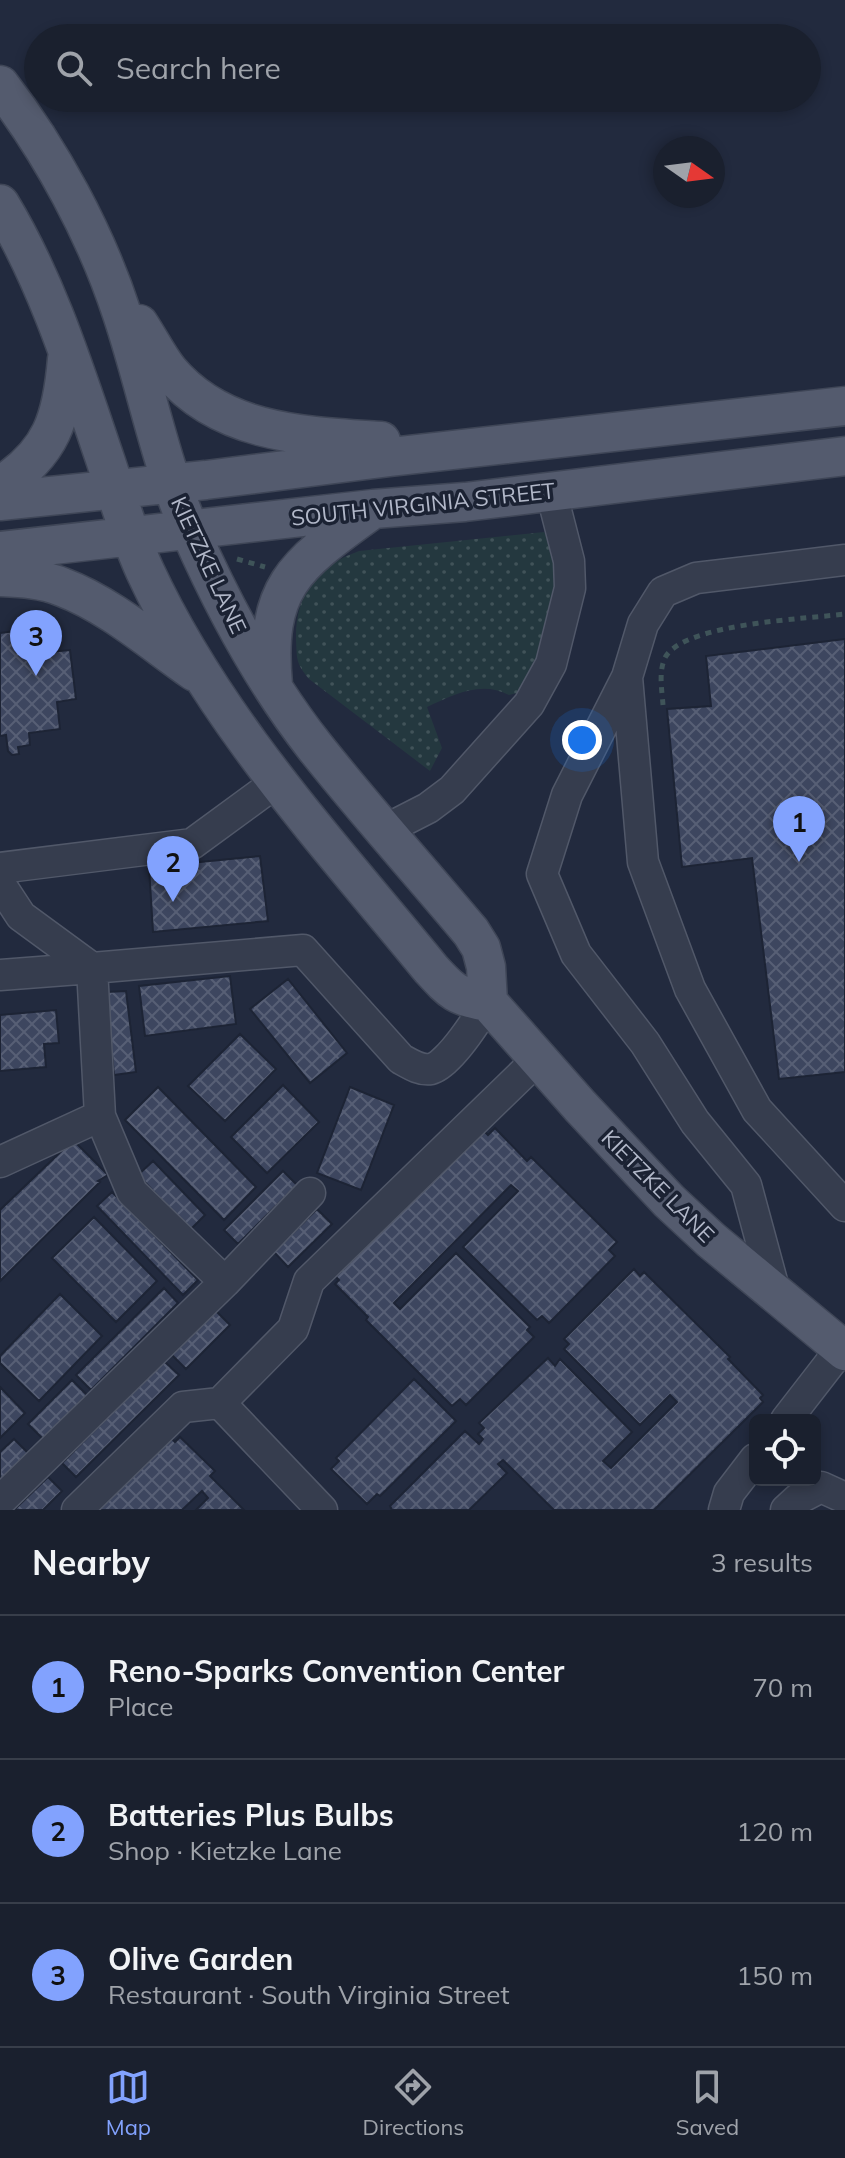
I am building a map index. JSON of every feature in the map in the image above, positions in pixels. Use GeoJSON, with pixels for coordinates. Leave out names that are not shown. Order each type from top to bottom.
{"type":"FeatureCollection","features":[{"type":"Feature","properties":{"kind":"main road","name":"KIETZKE LANE"},"geometry":{"type":"LineString","coordinates":[[0,85],[41,144],[109,277],[172,484],[190,529],[248,648],[315,746],[471,932],[481,948],[486,967],[488,1002]]}},
{"type":"Feature","properties":{"kind":"main road","name":"KIETZKE LANE"},"geometry":{"type":"LineString","coordinates":[[0,204],[46,295],[144,569],[202,678],[278,781],[445,984],[462,997],[488,1002],[669,1201],[776,1296],[843,1350]]}},
{"type":"Feature","properties":{"kind":"main road"},"geometry":{"type":"LineString","coordinates":[[109,277],[169,371],[214,409],[237,419],[297,435],[475,448]]}},
{"type":"Feature","properties":{"kind":"main road"},"geometry":{"type":"LineString","coordinates":[[0,486],[31,462],[56,426],[64,399],[68,353]]}},
{"type":"Feature","properties":{"kind":"main road"},"geometry":{"type":"LineString","coordinates":[[0,501],[172,484],[843,405]]}},
{"type":"Feature","properties":{"kind":"main road","name":"SOUTH VIRGINIA STREET"},"geometry":{"type":"LineString","coordinates":[[0,551],[845,456]]}},
{"type":"Feature","properties":{"kind":"main road"},"geometry":{"type":"LineString","coordinates":[[273,688],[270,655],[272,624],[279,598],[293,573],[312,554],[373,509]]}},
{"type":"Feature","properties":{"kind":"main road"},"geometry":{"type":"LineString","coordinates":[[0,577],[34,579],[62,586],[117,618],[202,678]]}},
{"type":"Feature","properties":{"kind":"street"},"geometry":{"type":"LineString","coordinates":[[385,830],[428,808],[452,790],[529,704],[551,664],[570,588],[569,561],[551,491]]}},
{"type":"Feature","properties":{"kind":"street"},"geometry":{"type":"LineString","coordinates":[[776,1296],[746,1185],[695,1122],[645,1043],[576,954],[542,874],[567,795],[627,677],[643,624],[663,592],[696,578],[845,560]]}},
{"type":"Feature","properties":{"kind":"street"},"geometry":{"type":"LineString","coordinates":[[627,677],[643,862],[690,989],[757,1110],[845,1206]]}},
{"type":"Feature","properties":{"kind":"street"},"geometry":{"type":"LineString","coordinates":[[0,868],[192,844],[278,781]]}},
{"type":"Feature","properties":{"kind":"street"},"geometry":{"type":"LineString","coordinates":[[0,884],[21,916],[92,968]]}},
{"type":"Feature","properties":{"kind":"street"},"geometry":{"type":"LineString","coordinates":[[0,975],[303,950],[401,1059],[415,1067],[430,1069],[439,1065],[470,1032],[488,1002]]}},
{"type":"Feature","properties":{"kind":"street"},"geometry":{"type":"LineString","coordinates":[[92,968],[100,1116],[132,1192],[225,1282]]}},
{"type":"Feature","properties":{"kind":"street"},"geometry":{"type":"LineString","coordinates":[[77,1510],[183,1407],[220,1403],[293,1329],[309,1281],[538,1059]]}},
{"type":"Feature","properties":{"kind":"street"},"geometry":{"type":"LineString","coordinates":[[0,1162],[100,1116]]}},
{"type":"Feature","properties":{"kind":"street"},"geometry":{"type":"LineString","coordinates":[[0,1501],[225,1282],[310,1193]]}},
{"type":"Feature","properties":{"kind":"street"},"geometry":{"type":"LineString","coordinates":[[791,1414],[843,1350]]}},
{"type":"Feature","properties":{"kind":"street"},"geometry":{"type":"LineString","coordinates":[[220,1403],[322,1510]]}},
{"type":"Feature","properties":{"kind":"street"},"geometry":{"type":"LineString","coordinates":[[724,1510],[729,1493],[749,1467]]}},
{"type":"Feature","properties":{"kind":"street"},"geometry":{"type":"LineString","coordinates":[[786,1510],[798,1499],[821,1487],[845,1498]]}},
{"type":"Feature","properties":{"kind":"path"},"geometry":{"type":"LineString","coordinates":[[237,559],[267,568]]}},
{"type":"Feature","properties":{"kind":"path"},"geometry":{"type":"LineString","coordinates":[[663,705],[661,668],[667,654],[687,639],[709,631],[845,614]]}},
{"type":"Feature","properties":{"kind":"shaded area"},"geometry":{"type":"Polygon","coordinates":[[[544,532],[558,558],[555,618],[525,691],[509,695],[478,689],[427,707],[442,748],[430,771],[309,679],[299,665],[297,624],[304,596],[320,574],[344,557],[359,551],[544,532]]]}},
{"type":"Feature","properties":{"kind":"building"},"geometry":{"type":"Polygon","coordinates":[[[46,627],[49,652],[70,650],[76,699],[57,702],[60,729],[29,733],[30,745],[18,747],[19,754],[12,755],[8,751],[6,735],[0,736],[0,633],[46,627]]]}},
{"type":"Feature","properties":{"kind":"building"},"geometry":{"type":"Polygon","coordinates":[[[845,639],[845,1072],[779,1079],[752,858],[682,867],[667,709],[711,706],[706,656],[845,639]]]}},
{"type":"Feature","properties":{"kind":"building"},"geometry":{"type":"Polygon","coordinates":[[[260,856],[268,921],[153,932],[149,867],[260,856]]]}},
{"type":"Feature","properties":{"kind":"building"},"geometry":{"type":"Polygon","coordinates":[[[230,976],[236,1024],[145,1036],[139,986],[230,976]]]}},
{"type":"Feature","properties":{"kind":"building"},"geometry":{"type":"Polygon","coordinates":[[[288,979],[347,1053],[310,1083],[250,1009],[288,979]]]}},
{"type":"Feature","properties":{"kind":"building"},"geometry":{"type":"Polygon","coordinates":[[[126,991],[136,1072],[114,1075],[106,992],[126,991]]]}},
{"type":"Feature","properties":{"kind":"building"},"geometry":{"type":"Polygon","coordinates":[[[56,1010],[59,1043],[44,1044],[46,1067],[0,1071],[0,1015],[56,1010]]]}},
{"type":"Feature","properties":{"kind":"building"},"geometry":{"type":"Polygon","coordinates":[[[240,1034],[276,1069],[225,1121],[188,1086],[240,1034]]]}},
{"type":"Feature","properties":{"kind":"building"},"geometry":{"type":"Polygon","coordinates":[[[283,1085],[319,1122],[267,1173],[231,1137],[283,1085]]]}},
{"type":"Feature","properties":{"kind":"building"},"geometry":{"type":"Polygon","coordinates":[[[158,1087],[256,1187],[224,1220],[125,1120],[158,1087]]]}},
{"type":"Feature","properties":{"kind":"building"},"geometry":{"type":"Polygon","coordinates":[[[350,1087],[394,1105],[361,1190],[317,1173],[350,1087]]]}},
{"type":"Feature","properties":{"kind":"building"},"geometry":{"type":"Polygon","coordinates":[[[495,1128],[527,1161],[531,1157],[617,1242],[609,1250],[615,1256],[549,1323],[542,1316],[537,1320],[463,1247],[518,1191],[511,1185],[394,1303],[400,1309],[456,1253],[530,1327],[527,1330],[534,1337],[466,1405],[460,1399],[452,1406],[366,1320],[368,1317],[335,1284],[339,1280],[335,1276],[482,1129],[488,1135],[495,1128]]]}},
{"type":"Feature","properties":{"kind":"building"},"geometry":{"type":"Polygon","coordinates":[[[73,1140],[108,1175],[98,1181],[0,1281],[0,1210],[73,1140]]]}},
{"type":"Feature","properties":{"kind":"building"},"geometry":{"type":"Polygon","coordinates":[[[153,1161],[205,1215],[190,1230],[138,1175],[153,1161]]]}},
{"type":"Feature","properties":{"kind":"building"},"geometry":{"type":"Polygon","coordinates":[[[283,1171],[297,1185],[238,1244],[224,1230],[283,1171]]]}},
{"type":"Feature","properties":{"kind":"building"},"geometry":{"type":"Polygon","coordinates":[[[112,1192],[198,1280],[183,1295],[97,1206],[112,1192]]]}},
{"type":"Feature","properties":{"kind":"building"},"geometry":{"type":"Polygon","coordinates":[[[317,1209],[332,1224],[288,1267],[274,1252],[317,1209]]]}},
{"type":"Feature","properties":{"kind":"building"},"geometry":{"type":"Polygon","coordinates":[[[94,1217],[157,1281],[116,1322],[52,1258],[94,1217]]]}},
{"type":"Feature","properties":{"kind":"building"},"geometry":{"type":"Polygon","coordinates":[[[634,1269],[640,1276],[644,1272],[730,1357],[728,1359],[763,1395],[760,1398],[763,1402],[654,1510],[554,1510],[503,1460],[498,1464],[507,1473],[469,1510],[392,1510],[390,1506],[465,1431],[479,1444],[483,1439],[478,1434],[484,1428],[479,1423],[548,1358],[555,1366],[560,1359],[632,1432],[603,1461],[611,1468],[677,1402],[670,1395],[640,1425],[564,1349],[569,1344],[564,1339],[634,1269]]]}},
{"type":"Feature","properties":{"kind":"building"},"geometry":{"type":"Polygon","coordinates":[[[164,1288],[178,1303],[91,1390],[76,1375],[164,1288]]]}},
{"type":"Feature","properties":{"kind":"building"},"geometry":{"type":"Polygon","coordinates":[[[60,1294],[102,1336],[39,1401],[0,1363],[0,1356],[60,1294]]]}},
{"type":"Feature","properties":{"kind":"building"},"geometry":{"type":"Polygon","coordinates":[[[216,1311],[230,1325],[186,1369],[171,1354],[216,1311]]]}},
{"type":"Feature","properties":{"kind":"building"},"geometry":{"type":"Polygon","coordinates":[[[164,1361],[179,1375],[76,1477],[62,1463],[164,1361]]]}},
{"type":"Feature","properties":{"kind":"building"},"geometry":{"type":"Polygon","coordinates":[[[414,1379],[456,1421],[380,1496],[377,1494],[367,1504],[331,1469],[339,1461],[336,1458],[414,1379]]]}},
{"type":"Feature","properties":{"kind":"building"},"geometry":{"type":"Polygon","coordinates":[[[72,1380],[87,1395],[43,1439],[28,1424],[72,1380]]]}},
{"type":"Feature","properties":{"kind":"building"},"geometry":{"type":"Polygon","coordinates":[[[0,1387],[25,1413],[0,1438],[0,1387]]]}},
{"type":"Feature","properties":{"kind":"building"},"geometry":{"type":"Polygon","coordinates":[[[170,1437],[175,1442],[180,1437],[215,1471],[210,1476],[244,1510],[196,1510],[208,1498],[202,1491],[182,1510],[98,1510],[170,1437]]]}},
{"type":"Feature","properties":{"kind":"building"},"geometry":{"type":"Polygon","coordinates":[[[14,1439],[28,1453],[0,1481],[0,1452],[14,1439]]]}},
{"type":"Feature","properties":{"kind":"building"},"geometry":{"type":"Polygon","coordinates":[[[48,1477],[62,1491],[43,1510],[14,1510],[48,1477]]]}},
{"type":"Feature","properties":{"kind":"place","name":"Olive Garden"},"geometry":{"type":"Point","coordinates":[36,676]}},
{"type":"Feature","properties":{"kind":"place","name":"Reno-Sparks Convention Center"},"geometry":{"type":"Point","coordinates":[799,862]}},
{"type":"Feature","properties":{"kind":"place","name":"Batteries Plus Bulbs"},"geometry":{"type":"Point","coordinates":[173,902]}}]}
